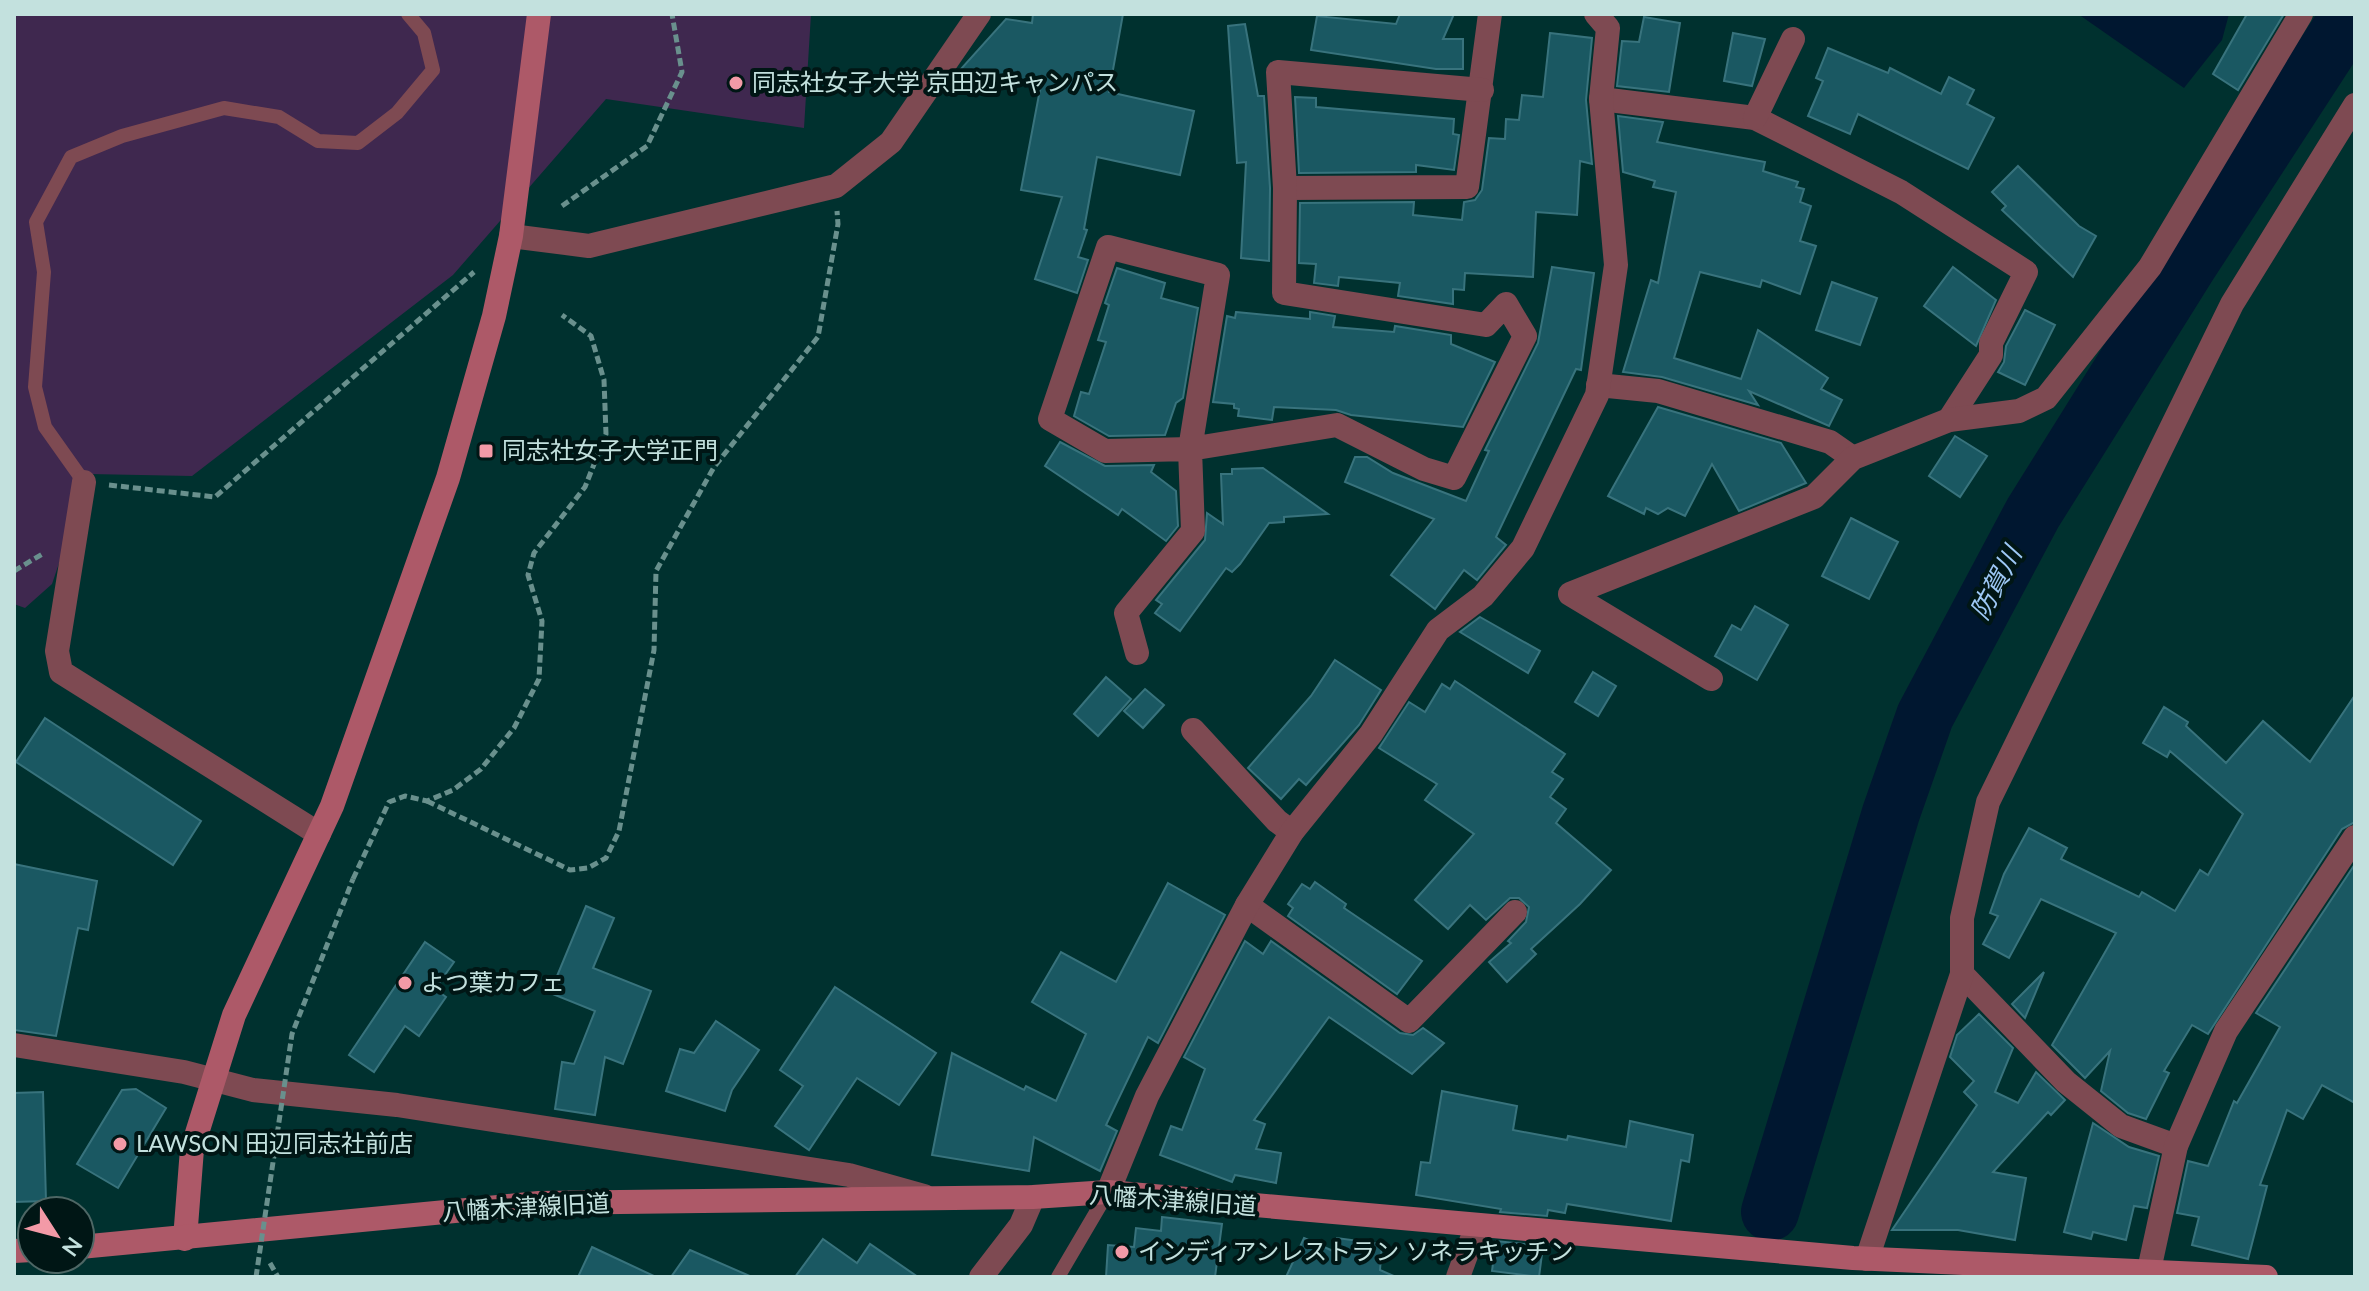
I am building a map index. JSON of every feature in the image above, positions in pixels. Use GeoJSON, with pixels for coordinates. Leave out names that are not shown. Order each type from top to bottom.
{"type":"FeatureCollection","features":[{"type":"Feature","properties":{"kind":"street"},"geometry":{"type":"LineString","coordinates":[[185,1239],[192,1149],[234,1015],[319,834],[448,478],[494,316],[511,236],[539,14]]}},
{"type":"Feature","properties":{"kind":"street"},"geometry":{"type":"LineString","coordinates":[[511,236],[589,246],[836,186],[891,142],[979,14]]}},
{"type":"Feature","properties":{"kind":"street"},"geometry":{"type":"LineString","coordinates":[[1285,188],[1467,187],[1490,14]]}},
{"type":"Feature","properties":{"kind":"street"},"geometry":{"type":"LineString","coordinates":[[1108,1192],[1147,1096],[1247,905],[1292,832],[1371,734],[1438,630],[1483,596],[1523,548],[1597,395],[1616,265],[1601,99],[1608,28],[1596,14]]}},
{"type":"Feature","properties":{"kind":"street"},"geometry":{"type":"LineString","coordinates":[[1711,679],[1570,594],[1814,497],[1853,458],[1949,420],[2019,411],[2046,398],[2150,267],[2301,14]]}},
{"type":"Feature","properties":{"kind":"street"},"geometry":{"type":"LineString","coordinates":[[1755,118],[1793,39]]}},
{"type":"Feature","properties":{"kind":"street"},"geometry":{"type":"LineString","coordinates":[[1137,653],[1126,613],[1193,531],[1190,449],[1218,275],[1108,247],[1050,419],[1105,451],[1190,449],[1337,425],[1424,469],[1454,478],[1525,336],[1506,304],[1486,325],[1284,293],[1285,188],[1278,72],[1482,90]]}},
{"type":"Feature","properties":{"kind":"street"},"geometry":{"type":"LineString","coordinates":[[1601,99],[1755,118],[1901,192],[2026,272],[1991,343],[1991,355],[1949,420]]}},
{"type":"Feature","properties":{"kind":"street"},"geometry":{"type":"LineString","coordinates":[[1867,1259],[1962,974],[1962,918],[1988,802],[2232,304],[2355,105]]}},
{"type":"Feature","properties":{"kind":"street"},"geometry":{"type":"LineString","coordinates":[[1598,385],[1671,395],[1830,442],[1853,458]]}},
{"type":"Feature","properties":{"kind":"street"},"geometry":{"type":"LineString","coordinates":[[84,482],[57,651],[61,672],[319,834]]}},
{"type":"Feature","properties":{"kind":"street"},"geometry":{"type":"LineString","coordinates":[[1193,730],[1277,821],[1292,832]]}},
{"type":"Feature","properties":{"kind":"street"},"geometry":{"type":"LineString","coordinates":[[2149,1270],[2176,1146],[2226,1031],[2355,837]]}},
{"type":"Feature","properties":{"kind":"street"},"geometry":{"type":"LineString","coordinates":[[1247,905],[1409,1021],[1515,912]]}},
{"type":"Feature","properties":{"kind":"street"},"geometry":{"type":"LineString","coordinates":[[1962,974],[2066,1082],[2121,1126],[2176,1146]]}},
{"type":"Feature","properties":{"kind":"street"},"geometry":{"type":"LineString","coordinates":[[14,1045],[184,1072],[211,1082],[253,1090],[397,1105],[849,1175],[930,1198]]}},
{"type":"Feature","properties":{"kind":"street","name":"八幡木津線旧道"},"geometry":{"type":"LineString","coordinates":[[96,1246],[539,1203],[1033,1197],[1108,1192],[1867,1259],[2266,1277]]}},
{"type":"Feature","properties":{"kind":"street"},"geometry":{"type":"LineString","coordinates":[[981,1277],[1021,1225],[1033,1197]]}},
{"type":"Feature","properties":{"kind":"street"},"geometry":{"type":"LineString","coordinates":[[1458,1277],[1477,1225]]}},
{"type":"Feature","properties":{"kind":"lane"},"geometry":{"type":"LineString","coordinates":[[84,482],[45,427],[35,387],[44,272],[36,222],[71,157],[122,136],[224,108],[279,117],[318,141],[358,143],[397,113],[433,70],[424,33],[408,14]]}},
{"type":"Feature","properties":{"kind":"lane"},"geometry":{"type":"LineString","coordinates":[[1058,1277],[1108,1192]]}},
{"type":"Feature","properties":{"kind":"path"},"geometry":{"type":"LineString","coordinates":[[562,206],[647,146],[682,72],[672,14]]}},
{"type":"Feature","properties":{"kind":"path"},"geometry":{"type":"LineString","coordinates":[[256,1277],[292,1034],[353,879],[389,802],[405,796],[427,801],[570,870],[588,868],[606,858],[619,831],[654,650],[656,571],[714,467],[818,337],[838,224],[836,186]]}},
{"type":"Feature","properties":{"kind":"path"},"geometry":{"type":"LineString","coordinates":[[84,482],[215,497],[479,267]]}},
{"type":"Feature","properties":{"kind":"path"},"geometry":{"type":"LineString","coordinates":[[427,801],[453,790],[481,769],[514,728],[539,679],[542,621],[528,575],[534,553],[585,487],[606,434],[604,380],[591,336],[562,315]]}},
{"type":"Feature","properties":{"kind":"path"},"geometry":{"type":"LineString","coordinates":[[270,1263],[278,1277]]}},
{"type":"Feature","properties":{"kind":"shaded area"},"geometry":{"type":"Polygon","coordinates":[[[14,14],[811,14],[804,128],[606,99],[453,275],[192,476],[89,474],[52,584],[25,608],[14,604],[14,14]]]}},
{"type":"Feature","properties":{"kind":"water"},"geometry":{"type":"Polygon","coordinates":[[[2078,14],[2229,14],[2222,40],[2184,88],[2078,14]]]}},
{"type":"Feature","properties":{"kind":"building"},"geometry":{"type":"Polygon","coordinates":[[[1033,14],[1123,14],[1109,92],[1194,111],[1180,175],[1097,157],[1084,229],[1087,230],[1078,257],[1088,260],[1077,293],[1035,279],[1062,197],[1021,190],[1041,84],[960,70],[1006,19],[1032,23],[1033,14]]]}},
{"type":"Feature","properties":{"kind":"building"},"geometry":{"type":"Polygon","coordinates":[[[1400,14],[1454,14],[1443,39],[1463,39],[1463,69],[1436,69],[1311,50],[1317,16],[1396,24],[1400,14]]]}},
{"type":"Feature","properties":{"kind":"building"},"geometry":{"type":"Polygon","coordinates":[[[2247,14],[2284,14],[2238,90],[2213,74],[2247,14]]]}},
{"type":"Feature","properties":{"kind":"building"},"geometry":{"type":"Polygon","coordinates":[[[1644,17],[1680,23],[1669,92],[1617,86],[1622,41],[1639,42],[1644,17]]]}},
{"type":"Feature","properties":{"kind":"building"},"geometry":{"type":"Polygon","coordinates":[[[1245,24],[1258,96],[1264,96],[1270,188],[1269,261],[1241,258],[1246,162],[1237,163],[1228,26],[1245,24]]]}},
{"type":"Feature","properties":{"kind":"building"},"geometry":{"type":"Polygon","coordinates":[[[1550,33],[1592,38],[1586,100],[1592,164],[1580,161],[1577,215],[1536,212],[1533,277],[1465,273],[1464,290],[1453,289],[1453,304],[1398,296],[1400,283],[1339,277],[1338,286],[1314,283],[1316,264],[1299,263],[1300,203],[1414,202],[1413,215],[1462,220],[1464,202],[1475,200],[1482,190],[1489,138],[1505,139],[1506,119],[1519,120],[1522,95],[1543,97],[1550,33]]]}},
{"type":"Feature","properties":{"kind":"building"},"geometry":{"type":"Polygon","coordinates":[[[1733,33],[1765,39],[1752,86],[1724,81],[1733,33]]]}},
{"type":"Feature","properties":{"kind":"building"},"geometry":{"type":"Polygon","coordinates":[[[1828,48],[1888,73],[1890,68],[1941,94],[1949,77],[1974,90],[1967,104],[1994,118],[1968,169],[1858,114],[1850,134],[1808,116],[1823,81],[1816,78],[1828,48]]]}},
{"type":"Feature","properties":{"kind":"building"},"geometry":{"type":"Polygon","coordinates":[[[1295,97],[1316,98],[1316,107],[1454,119],[1453,134],[1459,135],[1454,170],[1416,165],[1416,172],[1299,173],[1295,97]]]}},
{"type":"Feature","properties":{"kind":"building"},"geometry":{"type":"Polygon","coordinates":[[[1618,116],[1663,122],[1657,142],[1765,162],[1763,171],[1798,182],[1796,187],[1804,189],[1800,202],[1811,206],[1800,241],[1816,246],[1800,294],[1762,280],[1760,287],[1700,272],[1674,358],[1741,379],[1758,330],[1828,378],[1821,389],[1842,400],[1829,426],[1749,391],[1758,405],[1662,377],[1623,372],[1651,280],[1658,283],[1676,192],[1653,187],[1655,181],[1623,172],[1618,116]]]}},
{"type":"Feature","properties":{"kind":"building"},"geometry":{"type":"Polygon","coordinates":[[[2018,166],[2079,226],[2096,236],[2073,277],[2002,210],[2006,206],[1992,192],[2018,166]]]}},
{"type":"Feature","properties":{"kind":"building"},"geometry":{"type":"Polygon","coordinates":[[[1552,267],[1594,273],[1581,370],[1576,369],[1496,537],[1506,545],[1477,580],[1464,570],[1435,609],[1391,575],[1434,519],[1345,482],[1355,457],[1367,457],[1393,473],[1466,501],[1489,451],[1485,450],[1538,343],[1552,267]]]}},
{"type":"Feature","properties":{"kind":"building"},"geometry":{"type":"Polygon","coordinates":[[[1953,267],[1996,300],[1976,346],[1924,306],[1953,267]]]}},
{"type":"Feature","properties":{"kind":"building"},"geometry":{"type":"Polygon","coordinates":[[[1117,268],[1165,283],[1161,298],[1198,308],[1183,398],[1176,403],[1165,435],[1109,436],[1074,416],[1081,392],[1089,394],[1106,342],[1098,340],[1109,305],[1105,303],[1117,268]]]}},
{"type":"Feature","properties":{"kind":"building"},"geometry":{"type":"Polygon","coordinates":[[[1832,282],[1877,298],[1860,345],[1816,330],[1832,282]]]}},
{"type":"Feature","properties":{"kind":"building"},"geometry":{"type":"Polygon","coordinates":[[[2025,310],[2055,325],[2025,385],[1998,372],[2004,362],[2006,346],[2025,310]]]}},
{"type":"Feature","properties":{"kind":"building"},"geometry":{"type":"Polygon","coordinates":[[[1236,312],[1310,319],[1310,312],[1335,316],[1333,327],[1394,332],[1395,326],[1451,335],[1451,344],[1495,362],[1463,427],[1351,415],[1336,410],[1274,407],[1272,420],[1238,416],[1239,409],[1234,408],[1234,404],[1213,402],[1227,316],[1235,318],[1236,312]]]}},
{"type":"Feature","properties":{"kind":"building"},"geometry":{"type":"Polygon","coordinates":[[[1658,407],[1781,443],[1806,483],[1739,511],[1712,464],[1685,516],[1668,508],[1658,514],[1646,508],[1644,514],[1608,496],[1658,407]]]}},
{"type":"Feature","properties":{"kind":"building"},"geometry":{"type":"Polygon","coordinates":[[[1955,436],[1987,456],[1960,497],[1929,476],[1955,436]]]}},
{"type":"Feature","properties":{"kind":"building"},"geometry":{"type":"Polygon","coordinates":[[[1060,442],[1105,466],[1154,465],[1151,472],[1176,491],[1178,526],[1166,541],[1122,509],[1118,515],[1045,466],[1060,442]]]}},
{"type":"Feature","properties":{"kind":"building"},"geometry":{"type":"Polygon","coordinates":[[[1263,468],[1328,514],[1284,517],[1284,522],[1269,523],[1240,564],[1232,572],[1226,568],[1180,631],[1155,613],[1162,604],[1156,600],[1205,540],[1207,513],[1223,524],[1221,474],[1232,474],[1232,469],[1263,468]]]}},
{"type":"Feature","properties":{"kind":"building"},"geometry":{"type":"Polygon","coordinates":[[[1851,518],[1898,542],[1869,599],[1822,576],[1851,518]]]}},
{"type":"Feature","properties":{"kind":"building"},"geometry":{"type":"Polygon","coordinates":[[[1755,606],[1788,625],[1757,680],[1715,656],[1732,625],[1741,630],[1755,606]]]}},
{"type":"Feature","properties":{"kind":"building"},"geometry":{"type":"Polygon","coordinates":[[[1480,617],[1540,651],[1528,673],[1460,632],[1480,617]]]}},
{"type":"Feature","properties":{"kind":"building"},"geometry":{"type":"Polygon","coordinates":[[[1335,660],[1381,690],[1359,725],[1306,785],[1299,779],[1281,799],[1248,768],[1311,696],[1335,660]]]}},
{"type":"Feature","properties":{"kind":"building"},"geometry":{"type":"Polygon","coordinates":[[[1593,672],[1616,686],[1598,716],[1575,702],[1593,672]]]}},
{"type":"Feature","properties":{"kind":"building"},"geometry":{"type":"Polygon","coordinates":[[[1106,677],[1131,699],[1098,736],[1074,714],[1106,677]]]}},
{"type":"Feature","properties":{"kind":"building"},"geometry":{"type":"Polygon","coordinates":[[[1455,681],[1565,754],[1552,772],[1563,779],[1550,797],[1566,809],[1556,823],[1611,870],[1580,904],[1531,949],[1536,954],[1507,982],[1489,962],[1511,943],[1508,941],[1526,922],[1529,907],[1519,898],[1510,898],[1486,920],[1470,905],[1448,929],[1415,900],[1474,834],[1425,800],[1437,784],[1379,748],[1409,702],[1425,712],[1442,684],[1450,689],[1455,681]]]}},
{"type":"Feature","properties":{"kind":"building"},"geometry":{"type":"Polygon","coordinates":[[[1145,689],[1164,705],[1143,728],[1124,711],[1145,689]]]}},
{"type":"Feature","properties":{"kind":"building"},"geometry":{"type":"Polygon","coordinates":[[[2355,695],[2355,822],[2342,829],[2208,1034],[2192,1025],[2164,1071],[2169,1073],[2146,1119],[2128,1113],[2101,1091],[2110,1051],[2085,1078],[2052,1045],[2116,933],[2041,899],[2009,958],[1983,944],[1998,916],[1990,913],[2004,874],[2029,828],[2067,848],[2061,859],[2139,897],[2142,892],[2175,911],[2200,870],[2208,875],[2243,814],[2170,751],[2167,757],[2143,743],[2164,707],[2188,722],[2186,726],[2226,763],[2263,721],[2310,762],[2355,695]]]}},
{"type":"Feature","properties":{"kind":"building"},"geometry":{"type":"Polygon","coordinates":[[[45,718],[201,821],[173,865],[16,762],[45,718]]]}},
{"type":"Feature","properties":{"kind":"building"},"geometry":{"type":"Polygon","coordinates":[[[14,864],[97,881],[88,930],[78,928],[56,1036],[14,1030],[14,864]]]}},
{"type":"Feature","properties":{"kind":"building"},"geometry":{"type":"Polygon","coordinates":[[[2355,864],[2355,1103],[2322,1085],[2303,1119],[2287,1110],[2260,1185],[2267,1186],[2248,1259],[2192,1245],[2199,1217],[2177,1213],[2188,1161],[2208,1166],[2234,1101],[2237,1103],[2280,1027],[2256,1013],[2355,864]]]}},
{"type":"Feature","properties":{"kind":"building"},"geometry":{"type":"Polygon","coordinates":[[[1315,882],[1346,904],[1344,908],[1422,961],[1397,994],[1288,916],[1293,908],[1288,904],[1302,884],[1310,889],[1315,882]]]}},
{"type":"Feature","properties":{"kind":"building"},"geometry":{"type":"Polygon","coordinates":[[[1168,883],[1225,915],[1158,1043],[1148,1037],[1106,1125],[1117,1131],[1100,1171],[1034,1137],[1029,1171],[932,1155],[952,1053],[1024,1090],[1026,1086],[1056,1101],[1086,1034],[1032,1002],[1061,952],[1116,982],[1168,883]]]}},
{"type":"Feature","properties":{"kind":"building"},"geometry":{"type":"Polygon","coordinates":[[[586,906],[614,918],[593,968],[651,991],[623,1064],[605,1057],[595,1115],[555,1109],[562,1062],[574,1064],[595,1011],[550,993],[586,906]]]}},
{"type":"Feature","properties":{"kind":"building"},"geometry":{"type":"Polygon","coordinates":[[[1245,941],[1263,954],[1271,941],[1400,1033],[1413,1035],[1423,1028],[1444,1043],[1412,1074],[1329,1017],[1254,1120],[1265,1124],[1256,1149],[1281,1153],[1276,1183],[1235,1175],[1232,1182],[1160,1155],[1171,1126],[1182,1130],[1205,1069],[1184,1057],[1245,941]]]}},
{"type":"Feature","properties":{"kind":"building"},"geometry":{"type":"Polygon","coordinates":[[[425,942],[454,962],[435,989],[446,997],[419,1036],[405,1026],[374,1072],[349,1055],[425,942]]]}},
{"type":"Feature","properties":{"kind":"building"},"geometry":{"type":"Polygon","coordinates":[[[2044,972],[2025,1018],[2012,1004],[2044,972]]]}},
{"type":"Feature","properties":{"kind":"building"},"geometry":{"type":"Polygon","coordinates":[[[835,987],[936,1053],[899,1105],[857,1078],[809,1150],[775,1126],[803,1086],[780,1070],[835,987]]]}},
{"type":"Feature","properties":{"kind":"building"},"geometry":{"type":"Polygon","coordinates":[[[1979,1014],[2013,1048],[1995,1092],[2018,1103],[2036,1072],[2065,1100],[2051,1115],[2048,1112],[1993,1172],[2026,1178],[2015,1240],[1958,1230],[1892,1230],[1977,1105],[1964,1092],[1974,1081],[1950,1057],[1957,1035],[1979,1014]]]}},
{"type":"Feature","properties":{"kind":"building"},"geometry":{"type":"Polygon","coordinates":[[[716,1021],[759,1050],[732,1090],[725,1111],[666,1091],[680,1049],[694,1053],[716,1021]]]}},
{"type":"Feature","properties":{"kind":"building"},"geometry":{"type":"Polygon","coordinates":[[[136,1089],[166,1108],[118,1188],[77,1164],[122,1090],[136,1089]]]}},
{"type":"Feature","properties":{"kind":"building"},"geometry":{"type":"Polygon","coordinates":[[[1442,1091],[1517,1106],[1513,1130],[1567,1140],[1568,1136],[1626,1147],[1630,1121],[1693,1135],[1689,1162],[1681,1160],[1671,1221],[1567,1204],[1565,1213],[1548,1210],[1547,1216],[1500,1212],[1501,1209],[1416,1195],[1421,1162],[1430,1163],[1442,1091]]]}},
{"type":"Feature","properties":{"kind":"building"},"geometry":{"type":"Polygon","coordinates":[[[43,1092],[46,1195],[16,1195],[14,1202],[14,1093],[43,1092]]]}},
{"type":"Feature","properties":{"kind":"building"},"geometry":{"type":"Polygon","coordinates":[[[2093,1123],[2129,1147],[2159,1156],[2147,1208],[2134,1206],[2126,1240],[2093,1232],[2091,1239],[2064,1232],[2093,1123]]]}},
{"type":"Feature","properties":{"kind":"building"},"geometry":{"type":"Polygon","coordinates":[[[1162,1217],[1222,1224],[1215,1277],[1106,1277],[1108,1245],[1134,1247],[1136,1228],[1161,1231],[1162,1217]]]}},
{"type":"Feature","properties":{"kind":"building"},"geometry":{"type":"Polygon","coordinates":[[[1304,1238],[1333,1251],[1337,1238],[1382,1244],[1380,1270],[1396,1277],[1286,1277],[1304,1238]]]}},
{"type":"Feature","properties":{"kind":"building"},"geometry":{"type":"Polygon","coordinates":[[[823,1239],[857,1263],[870,1244],[918,1277],[795,1277],[823,1239]]]}},
{"type":"Feature","properties":{"kind":"building"},"geometry":{"type":"Polygon","coordinates":[[[1496,1241],[1543,1246],[1539,1277],[1492,1271],[1496,1241]]]}},
{"type":"Feature","properties":{"kind":"building"},"geometry":{"type":"Polygon","coordinates":[[[592,1247],[656,1277],[578,1277],[592,1247]]]}},
{"type":"Feature","properties":{"kind":"building"},"geometry":{"type":"Polygon","coordinates":[[[690,1250],[752,1277],[671,1277],[690,1250]]]}},
{"type":"Feature","properties":{"kind":"waterway","name":"防賀川"},"geometry":{"type":"LineString","coordinates":[[1770,1212],[1891,813],[1925,716],[2033,513],[2188,265],[2351,14]]}},
{"type":"Feature","properties":{"kind":"place","name":"同志社女子大学 京田辺キャンパス"},"geometry":{"type":"Point","coordinates":[736,83]}},
{"type":"Feature","properties":{"kind":"place","name":"同志社女子大学正門"},"geometry":{"type":"Point","coordinates":[486,451]}},
{"type":"Feature","properties":{"kind":"place","name":"よつ葉カフェ"},"geometry":{"type":"Point","coordinates":[405,983]}},
{"type":"Feature","properties":{"kind":"place","name":"LAWSON 田辺同志社前店"},"geometry":{"type":"Point","coordinates":[120,1144]}},
{"type":"Feature","properties":{"kind":"place","name":"インディアンレストラン ソネラキッチン"},"geometry":{"type":"Point","coordinates":[1122,1252]}}]}
